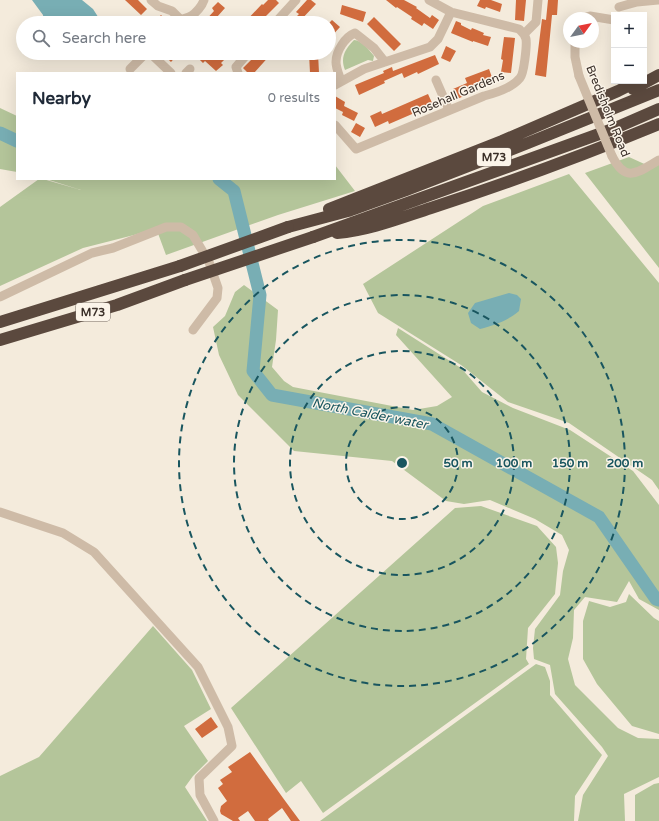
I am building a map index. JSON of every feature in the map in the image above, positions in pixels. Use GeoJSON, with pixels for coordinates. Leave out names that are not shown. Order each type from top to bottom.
{"type":"FeatureCollection","features":[{"type":"Feature","properties":{"kind":"highway"},"geometry":{"type":"LineString","coordinates":[[647,76],[659,70]]}},
{"type":"Feature","properties":{"kind":"highway"},"geometry":{"type":"LineString","coordinates":[[492,158],[556,128],[659,75]]}},
{"type":"Feature","properties":{"kind":"highway"},"geometry":{"type":"LineString","coordinates":[[325,214],[618,92],[633,84]]}},
{"type":"Feature","properties":{"kind":"highway","name":"M73"},"geometry":{"type":"LineString","coordinates":[[0,322],[180,266],[325,214],[348,211],[492,158],[659,90]]}},
{"type":"Feature","properties":{"kind":"highway","name":"M73"},"geometry":{"type":"LineString","coordinates":[[0,340],[117,305],[185,280],[330,232],[613,129],[659,109]]}},
{"type":"Feature","properties":{"kind":"highway","name":"M73"},"geometry":{"type":"LineString","coordinates":[[330,232],[357,231],[452,201],[611,144],[659,124]]}},
{"type":"Feature","properties":{"kind":"street"},"geometry":{"type":"LineString","coordinates":[[151,0],[158,6],[172,11],[175,16]]}},
{"type":"Feature","properties":{"kind":"street"},"geometry":{"type":"LineString","coordinates":[[192,16],[202,5],[204,0]]}},
{"type":"Feature","properties":{"kind":"street"},"geometry":{"type":"LineString","coordinates":[[429,0],[451,12],[519,29],[524,34],[536,22],[538,0]]}},
{"type":"Feature","properties":{"kind":"street"},"geometry":{"type":"LineString","coordinates":[[619,7],[633,1],[658,0]]}},
{"type":"Feature","properties":{"kind":"street"},"geometry":{"type":"LineString","coordinates":[[280,16],[291,2]]}},
{"type":"Feature","properties":{"kind":"street"},"geometry":{"type":"LineString","coordinates":[[336,60],[338,83],[364,69],[430,47],[438,39],[451,12]]}},
{"type":"Feature","properties":{"kind":"street"},"geometry":{"type":"LineString","coordinates":[[599,18],[611,20]]}},
{"type":"Feature","properties":{"kind":"street"},"geometry":{"type":"LineString","coordinates":[[336,58],[337,53],[350,35],[354,33],[374,48],[385,62]]}},
{"type":"Feature","properties":{"kind":"street","name":"Rosehall Gardens"},"geometry":{"type":"LineString","coordinates":[[336,126],[356,149],[449,110],[495,93],[521,78],[523,72],[526,40],[524,34]]}},
{"type":"Feature","properties":{"kind":"street","name":"Bredisholm Road"},"geometry":{"type":"LineString","coordinates":[[575,48],[575,57],[579,76],[617,165],[624,171],[633,174],[640,172],[659,160]]}},
{"type":"Feature","properties":{"kind":"street"},"geometry":{"type":"LineString","coordinates":[[130,69],[139,60]]}},
{"type":"Feature","properties":{"kind":"street"},"geometry":{"type":"LineString","coordinates":[[157,60],[170,72]]}},
{"type":"Feature","properties":{"kind":"street"},"geometry":{"type":"LineString","coordinates":[[238,72],[236,67],[242,60]]}},
{"type":"Feature","properties":{"kind":"street"},"geometry":{"type":"LineString","coordinates":[[436,80],[449,110]]}},
{"type":"Feature","properties":{"kind":"street"},"geometry":{"type":"LineString","coordinates":[[0,297],[92,253],[113,248],[166,227],[181,227],[193,235],[209,262],[218,288],[217,298],[193,330]]}},
{"type":"Feature","properties":{"kind":"street"},"geometry":{"type":"LineString","coordinates":[[0,512],[63,533],[94,552],[198,667],[228,727],[232,746],[198,778],[200,795],[214,821]]}},
{"type":"Feature","properties":{"kind":"green space"},"geometry":{"type":"Polygon","coordinates":[[[354,40],[363,43],[368,48],[374,56],[373,61],[368,60],[345,70],[343,62],[344,54],[354,40]]]}},
{"type":"Feature","properties":{"kind":"green space"},"geometry":{"type":"Polygon","coordinates":[[[0,108],[16,116],[16,172],[0,169],[0,108]]]}},
{"type":"Feature","properties":{"kind":"green space"},"geometry":{"type":"Polygon","coordinates":[[[629,157],[651,167],[659,163],[659,268],[585,173],[629,157]]]}},
{"type":"Feature","properties":{"kind":"green space"},"geometry":{"type":"Polygon","coordinates":[[[336,166],[355,191],[278,215],[166,255],[156,228],[83,248],[0,286],[0,207],[38,180],[46,180],[81,190],[49,180],[336,180],[336,166]]]}},
{"type":"Feature","properties":{"kind":"green space"},"geometry":{"type":"Polygon","coordinates":[[[569,174],[659,283],[659,490],[652,480],[569,423],[508,402],[461,365],[378,313],[363,284],[483,206],[569,174]]]}},
{"type":"Feature","properties":{"kind":"green space"},"geometry":{"type":"Polygon","coordinates":[[[244,285],[278,310],[272,367],[284,381],[293,387],[413,410],[437,406],[452,397],[396,335],[398,328],[461,368],[482,392],[513,408],[570,430],[633,471],[659,505],[659,610],[639,599],[629,581],[617,602],[585,597],[574,610],[573,638],[568,659],[575,685],[618,728],[638,738],[659,739],[659,777],[624,794],[625,821],[578,821],[583,795],[608,756],[602,747],[555,694],[550,665],[534,659],[533,648],[535,629],[560,595],[563,571],[569,550],[562,535],[535,519],[490,500],[464,504],[446,501],[392,461],[294,451],[238,395],[219,355],[213,327],[225,316],[235,292],[244,285]]]}},
{"type":"Feature","properties":{"kind":"green space"},"geometry":{"type":"Polygon","coordinates":[[[481,506],[537,526],[556,547],[558,563],[555,594],[528,628],[526,659],[529,664],[323,813],[301,781],[286,793],[231,708],[455,508],[481,506]]]}},
{"type":"Feature","properties":{"kind":"green space"},"geometry":{"type":"Polygon","coordinates":[[[629,594],[659,621],[659,734],[632,726],[597,684],[583,659],[583,621],[589,601],[610,607],[626,602],[629,594]]]}},
{"type":"Feature","properties":{"kind":"green space"},"geometry":{"type":"Polygon","coordinates":[[[153,626],[192,670],[211,709],[184,726],[208,761],[193,776],[185,787],[207,821],[0,821],[0,776],[39,757],[153,626]]]}},
{"type":"Feature","properties":{"kind":"green space"},"geometry":{"type":"Polygon","coordinates":[[[536,664],[545,667],[550,681],[550,695],[602,755],[575,796],[574,821],[320,821],[536,664]]]}},
{"type":"Feature","properties":{"kind":"green space"},"geometry":{"type":"Polygon","coordinates":[[[659,783],[659,821],[635,821],[635,795],[654,784],[659,783]]]}},
{"type":"Feature","properties":{"kind":"water"},"geometry":{"type":"Polygon","coordinates":[[[32,0],[82,0],[93,9],[98,16],[43,16],[32,0]]]}},
{"type":"Feature","properties":{"kind":"water"},"geometry":{"type":"Polygon","coordinates":[[[509,293],[517,295],[521,299],[519,311],[501,322],[480,329],[471,323],[468,313],[475,303],[509,293]]]}},
{"type":"Feature","properties":{"kind":"building"},"geometry":{"type":"Polygon","coordinates":[[[125,0],[138,0],[147,9],[141,15],[125,0]]]}},
{"type":"Feature","properties":{"kind":"building"},"geometry":{"type":"Polygon","coordinates":[[[268,0],[276,0],[279,3],[266,16],[251,16],[262,4],[263,5],[268,0]]]}},
{"type":"Feature","properties":{"kind":"building"},"geometry":{"type":"Polygon","coordinates":[[[307,0],[311,0],[316,4],[305,16],[297,16],[299,14],[296,12],[307,0]]]}},
{"type":"Feature","properties":{"kind":"building"},"geometry":{"type":"Polygon","coordinates":[[[386,0],[404,0],[417,7],[416,8],[430,18],[432,15],[439,20],[433,29],[424,23],[422,26],[411,19],[412,17],[397,7],[396,8],[386,0]]]}},
{"type":"Feature","properties":{"kind":"building"},"geometry":{"type":"Polygon","coordinates":[[[480,0],[491,0],[502,4],[500,12],[486,7],[485,9],[477,6],[480,0]]]}},
{"type":"Feature","properties":{"kind":"building"},"geometry":{"type":"Polygon","coordinates":[[[516,0],[526,0],[524,21],[515,20],[516,0]]]}},
{"type":"Feature","properties":{"kind":"building"},"geometry":{"type":"Polygon","coordinates":[[[548,0],[558,0],[557,15],[552,15],[546,77],[535,75],[542,19],[546,20],[548,0]]]}},
{"type":"Feature","properties":{"kind":"building"},"geometry":{"type":"Polygon","coordinates":[[[218,2],[225,8],[218,16],[209,16],[214,11],[212,8],[218,2]]]}},
{"type":"Feature","properties":{"kind":"building"},"geometry":{"type":"Polygon","coordinates":[[[342,5],[366,12],[363,22],[340,14],[342,5]]]}},
{"type":"Feature","properties":{"kind":"building"},"geometry":{"type":"Polygon","coordinates":[[[374,17],[401,44],[394,51],[367,24],[374,17]]]}},
{"type":"Feature","properties":{"kind":"building"},"geometry":{"type":"Polygon","coordinates":[[[456,21],[471,30],[472,28],[484,33],[483,35],[491,37],[488,46],[451,33],[456,21]]]}},
{"type":"Feature","properties":{"kind":"building"},"geometry":{"type":"Polygon","coordinates":[[[336,24],[340,27],[336,31],[336,24]]]}},
{"type":"Feature","properties":{"kind":"building"},"geometry":{"type":"Polygon","coordinates":[[[504,37],[515,38],[511,73],[501,72],[504,37]]]}},
{"type":"Feature","properties":{"kind":"building"},"geometry":{"type":"Polygon","coordinates":[[[446,46],[456,51],[450,62],[441,58],[446,46]]]}},
{"type":"Feature","properties":{"kind":"building"},"geometry":{"type":"Polygon","coordinates":[[[435,55],[439,64],[418,74],[417,72],[404,78],[402,73],[359,95],[355,85],[384,73],[383,71],[392,67],[393,71],[435,55]]]}},
{"type":"Feature","properties":{"kind":"building"},"geometry":{"type":"Polygon","coordinates":[[[200,60],[224,60],[221,63],[223,65],[216,71],[205,61],[203,63],[200,60]]]}},
{"type":"Feature","properties":{"kind":"building"},"geometry":{"type":"Polygon","coordinates":[[[251,60],[266,60],[255,72],[247,72],[243,68],[251,60]]]}},
{"type":"Feature","properties":{"kind":"building"},"geometry":{"type":"Polygon","coordinates":[[[309,60],[318,60],[319,72],[310,72],[309,60]]]}},
{"type":"Feature","properties":{"kind":"building"},"geometry":{"type":"Polygon","coordinates":[[[489,69],[493,80],[468,91],[469,94],[457,99],[453,89],[467,83],[465,78],[489,69]]]}},
{"type":"Feature","properties":{"kind":"building"},"geometry":{"type":"Polygon","coordinates":[[[428,94],[433,105],[389,124],[388,121],[375,127],[370,116],[381,111],[382,114],[428,94]]]}},
{"type":"Feature","properties":{"kind":"building"},"geometry":{"type":"Polygon","coordinates":[[[336,97],[345,102],[344,106],[358,113],[354,121],[342,115],[343,112],[336,108],[336,97]]]}},
{"type":"Feature","properties":{"kind":"building"},"geometry":{"type":"Polygon","coordinates":[[[356,123],[365,128],[360,137],[351,132],[356,123]]]}},
{"type":"Feature","properties":{"kind":"building"},"geometry":{"type":"Polygon","coordinates":[[[211,717],[218,727],[202,738],[195,729],[211,717]]]}},
{"type":"Feature","properties":{"kind":"building"},"geometry":{"type":"Polygon","coordinates":[[[250,752],[300,821],[291,821],[282,808],[268,819],[269,821],[255,821],[248,811],[238,818],[240,821],[233,821],[221,814],[221,806],[227,801],[218,788],[223,784],[220,780],[232,772],[228,767],[250,752]]]}},
{"type":"Feature","properties":{"kind":"waterway","name":"North Calder water"},"geometry":{"type":"LineString","coordinates":[[0,133],[16,141]]}},
{"type":"Feature","properties":{"kind":"waterway","name":"North Calder water"},"geometry":{"type":"LineString","coordinates":[[220,180],[234,191],[260,295],[253,371],[272,395],[432,424],[599,517],[656,599],[659,600]]}}]}
